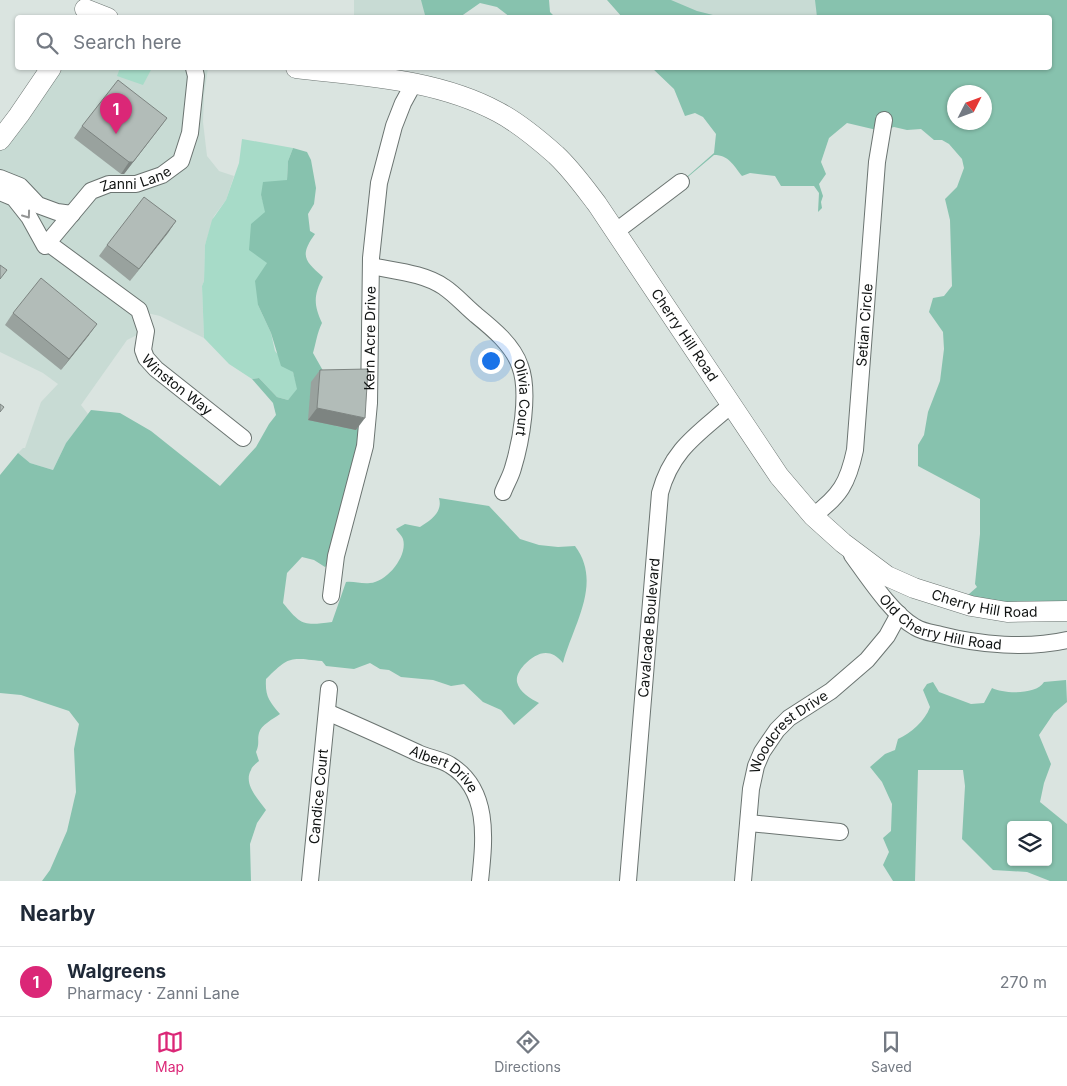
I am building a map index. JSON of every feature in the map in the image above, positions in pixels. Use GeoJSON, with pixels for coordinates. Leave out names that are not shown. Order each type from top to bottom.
{"type":"FeatureCollection","features":[{"type":"Feature","properties":{"kind":"main road"},"geometry":{"type":"LineString","coordinates":[[85,9],[100,15]]}},
{"type":"Feature","properties":{"kind":"main road"},"geometry":{"type":"LineString","coordinates":[[0,140],[50,70]]}},
{"type":"Feature","properties":{"kind":"main road","name":"Cherry Hill Road"},"geometry":{"type":"LineString","coordinates":[[312,70],[414,83],[454,94],[478,102],[504,115],[532,134],[568,167],[597,204],[779,476],[813,516],[843,543],[887,576],[914,588],[956,602],[1007,612],[1067,611]]}},
{"type":"Feature","properties":{"kind":"street","name":"Zanni Lane"},"geometry":{"type":"LineString","coordinates":[[48,243],[91,191],[109,184],[136,184],[162,175],[182,161],[190,133],[197,70]]}},
{"type":"Feature","properties":{"kind":"street","name":"Kern Acre Drive"},"geometry":{"type":"LineString","coordinates":[[331,596],[336,556],[363,453],[367,426],[371,266],[379,183],[394,126],[403,103],[414,83]]}},
{"type":"Feature","properties":{"kind":"street","name":"Setian Circle"},"geometry":{"type":"LineString","coordinates":[[813,516],[844,487],[851,469],[855,450],[877,162],[884,120]]}},
{"type":"Feature","properties":{"kind":"street"},"geometry":{"type":"LineString","coordinates":[[0,178],[20,186],[38,205],[57,212],[72,214]]}},
{"type":"Feature","properties":{"kind":"street"},"geometry":{"type":"LineString","coordinates":[[615,232],[681,182]]}},
{"type":"Feature","properties":{"kind":"street"},"geometry":{"type":"LineString","coordinates":[[0,192],[14,198],[48,243]]}},
{"type":"Feature","properties":{"kind":"street"},"geometry":{"type":"LineString","coordinates":[[38,205],[48,243]]}},
{"type":"Feature","properties":{"kind":"street","name":"Winston Way"},"geometry":{"type":"LineString","coordinates":[[48,243],[139,310],[146,331],[144,350],[146,358],[156,370],[243,438]]}},
{"type":"Feature","properties":{"kind":"street","name":"Olivia Court"},"geometry":{"type":"LineString","coordinates":[[371,266],[423,278],[444,287],[488,324],[513,353],[520,366],[524,382],[524,402],[513,469],[504,492]]}},
{"type":"Feature","properties":{"kind":"street","name":"Cavalcade Boulevard"},"geometry":{"type":"LineString","coordinates":[[628,881],[662,483],[685,445],[705,425],[732,404]]}},
{"type":"Feature","properties":{"kind":"street","name":"Old Cherry Hill Road"},"geometry":{"type":"LineString","coordinates":[[843,543],[899,614],[915,627],[924,631],[972,642],[1022,645],[1047,644],[1067,640]]}},
{"type":"Feature","properties":{"kind":"street","name":"Woodcrest Drive"},"geometry":{"type":"LineString","coordinates":[[743,881],[751,789],[756,766],[762,752],[777,730],[789,718],[831,692],[867,660],[887,636],[899,614]]}},
{"type":"Feature","properties":{"kind":"street"},"geometry":{"type":"LineString","coordinates":[[327,712],[329,688]]}},
{"type":"Feature","properties":{"kind":"street","name":"Candice Court"},"geometry":{"type":"LineString","coordinates":[[310,881],[327,712]]}},
{"type":"Feature","properties":{"kind":"street","name":"Albert Drive"},"geometry":{"type":"LineString","coordinates":[[327,712],[424,756],[451,766],[468,783],[478,801],[483,820],[484,849],[480,881]]}},
{"type":"Feature","properties":{"kind":"street"},"geometry":{"type":"LineString","coordinates":[[749,822],[840,832]]}},
{"type":"Feature","properties":{"kind":"shaded area"},"geometry":{"type":"Polygon","coordinates":[[[354,0],[446,0],[442,15],[354,15],[354,0]]]}},
{"type":"Feature","properties":{"kind":"shaded area"},"geometry":{"type":"Polygon","coordinates":[[[657,0],[820,0],[820,15],[675,15],[657,0]]]}},
{"type":"Feature","properties":{"kind":"shaded area"},"geometry":{"type":"Polygon","coordinates":[[[51,70],[208,70],[203,122],[207,156],[219,171],[234,176],[226,200],[214,216],[205,245],[204,281],[202,286],[204,338],[160,316],[147,313],[141,333],[127,340],[81,405],[88,414],[66,443],[53,470],[30,463],[18,453],[25,448],[41,402],[58,384],[43,373],[0,352],[0,141],[51,70]]]}},
{"type":"Feature","properties":{"kind":"green space"},"geometry":{"type":"Polygon","coordinates":[[[421,0],[549,0],[550,12],[553,15],[507,15],[497,7],[480,3],[463,15],[425,15],[421,0]]]}},
{"type":"Feature","properties":{"kind":"green space"},"geometry":{"type":"Polygon","coordinates":[[[607,0],[671,0],[697,11],[713,15],[620,15],[607,0]]]}},
{"type":"Feature","properties":{"kind":"green space"},"geometry":{"type":"Polygon","coordinates":[[[815,0],[1067,0],[1067,611],[960,602],[977,587],[975,584],[980,534],[980,499],[918,466],[918,445],[924,435],[928,412],[940,381],[944,349],[943,332],[929,312],[933,298],[944,296],[952,286],[950,220],[945,199],[957,187],[964,168],[962,159],[949,144],[942,140],[934,140],[921,129],[907,130],[894,127],[881,131],[847,123],[829,138],[821,162],[826,174],[819,184],[823,196],[822,208],[818,212],[819,193],[814,186],[781,186],[775,176],[750,173],[742,176],[730,161],[719,155],[714,155],[681,182],[714,153],[716,134],[703,117],[695,113],[685,116],[674,89],[654,70],[1052,70],[1052,15],[817,15],[815,0]]]}},
{"type":"Feature","properties":{"kind":"green space"},"geometry":{"type":"Polygon","coordinates":[[[119,70],[151,70],[143,85],[117,76],[119,70]]]}},
{"type":"Feature","properties":{"kind":"green space"},"geometry":{"type":"Polygon","coordinates":[[[242,139],[293,148],[288,161],[287,180],[261,195],[266,212],[267,263],[258,305],[271,333],[275,351],[293,372],[298,389],[288,400],[277,397],[259,378],[252,379],[229,364],[204,338],[202,286],[204,281],[205,245],[212,220],[226,200],[239,163],[242,139]]]}},
{"type":"Feature","properties":{"kind":"green space"},"geometry":{"type":"Polygon","coordinates":[[[293,148],[307,152],[311,160],[316,188],[314,204],[308,214],[310,231],[315,234],[307,248],[306,258],[312,267],[323,277],[316,295],[317,311],[322,323],[313,353],[326,376],[327,417],[336,426],[367,429],[334,559],[325,567],[314,560],[302,557],[287,573],[283,603],[294,616],[308,624],[332,622],[346,582],[377,582],[389,573],[399,560],[404,546],[402,538],[396,529],[405,524],[420,527],[438,511],[439,498],[489,506],[520,539],[539,545],[575,546],[583,560],[586,575],[586,589],[579,619],[563,663],[553,655],[544,653],[534,657],[520,671],[517,679],[518,686],[529,697],[539,703],[514,725],[501,710],[483,702],[464,684],[451,686],[433,680],[401,677],[370,663],[354,669],[326,666],[322,661],[297,659],[280,666],[266,679],[266,690],[268,698],[280,714],[260,730],[256,752],[259,761],[252,767],[249,775],[252,791],[266,810],[257,823],[250,844],[251,881],[42,881],[50,870],[67,831],[76,792],[74,749],[79,724],[69,711],[21,695],[0,693],[0,475],[18,453],[30,463],[53,470],[66,443],[91,410],[120,413],[151,431],[220,486],[256,447],[276,415],[273,403],[252,379],[259,378],[277,397],[288,400],[297,389],[293,372],[281,366],[271,333],[258,305],[255,281],[267,263],[249,250],[251,224],[265,212],[261,195],[263,182],[287,180],[288,161],[293,148]]]}},
{"type":"Feature","properties":{"kind":"green space"},"geometry":{"type":"Polygon","coordinates":[[[1066,680],[1067,702],[1054,713],[1039,735],[1051,764],[1040,802],[1067,824],[1067,881],[1050,881],[1027,872],[993,870],[962,839],[965,786],[963,770],[918,770],[915,881],[893,881],[883,865],[889,852],[883,838],[891,831],[892,804],[882,782],[870,767],[885,754],[895,750],[898,739],[913,730],[925,717],[930,707],[923,690],[927,684],[933,682],[939,692],[971,704],[984,703],[992,688],[1020,692],[1040,686],[1044,682],[1066,680]]]}},
{"type":"Feature","properties":{"kind":"building"},"geometry":{"type":"Polygon","coordinates":[[[118,80],[167,118],[133,162],[129,162],[82,126],[118,80]]]}},
{"type":"Feature","properties":{"kind":"building"},"geometry":{"type":"Polygon","coordinates":[[[144,197],[176,221],[139,269],[107,245],[144,197]]]}},
{"type":"Feature","properties":{"kind":"building"},"geometry":{"type":"Polygon","coordinates":[[[0,265],[7,270],[0,279],[0,265]]]}},
{"type":"Feature","properties":{"kind":"building"},"geometry":{"type":"Polygon","coordinates":[[[41,278],[97,324],[69,359],[13,313],[41,278]]]}},
{"type":"Feature","properties":{"kind":"building"},"geometry":{"type":"Polygon","coordinates":[[[368,369],[365,418],[317,408],[320,370],[368,369]]]}},
{"type":"Feature","properties":{"kind":"building"},"geometry":{"type":"Polygon","coordinates":[[[0,404],[4,407],[0,412],[0,404]]]}},
{"type":"Feature","properties":{"kind":"place","name":"Walgreens"},"geometry":{"type":"Point","coordinates":[116,134]}}]}
